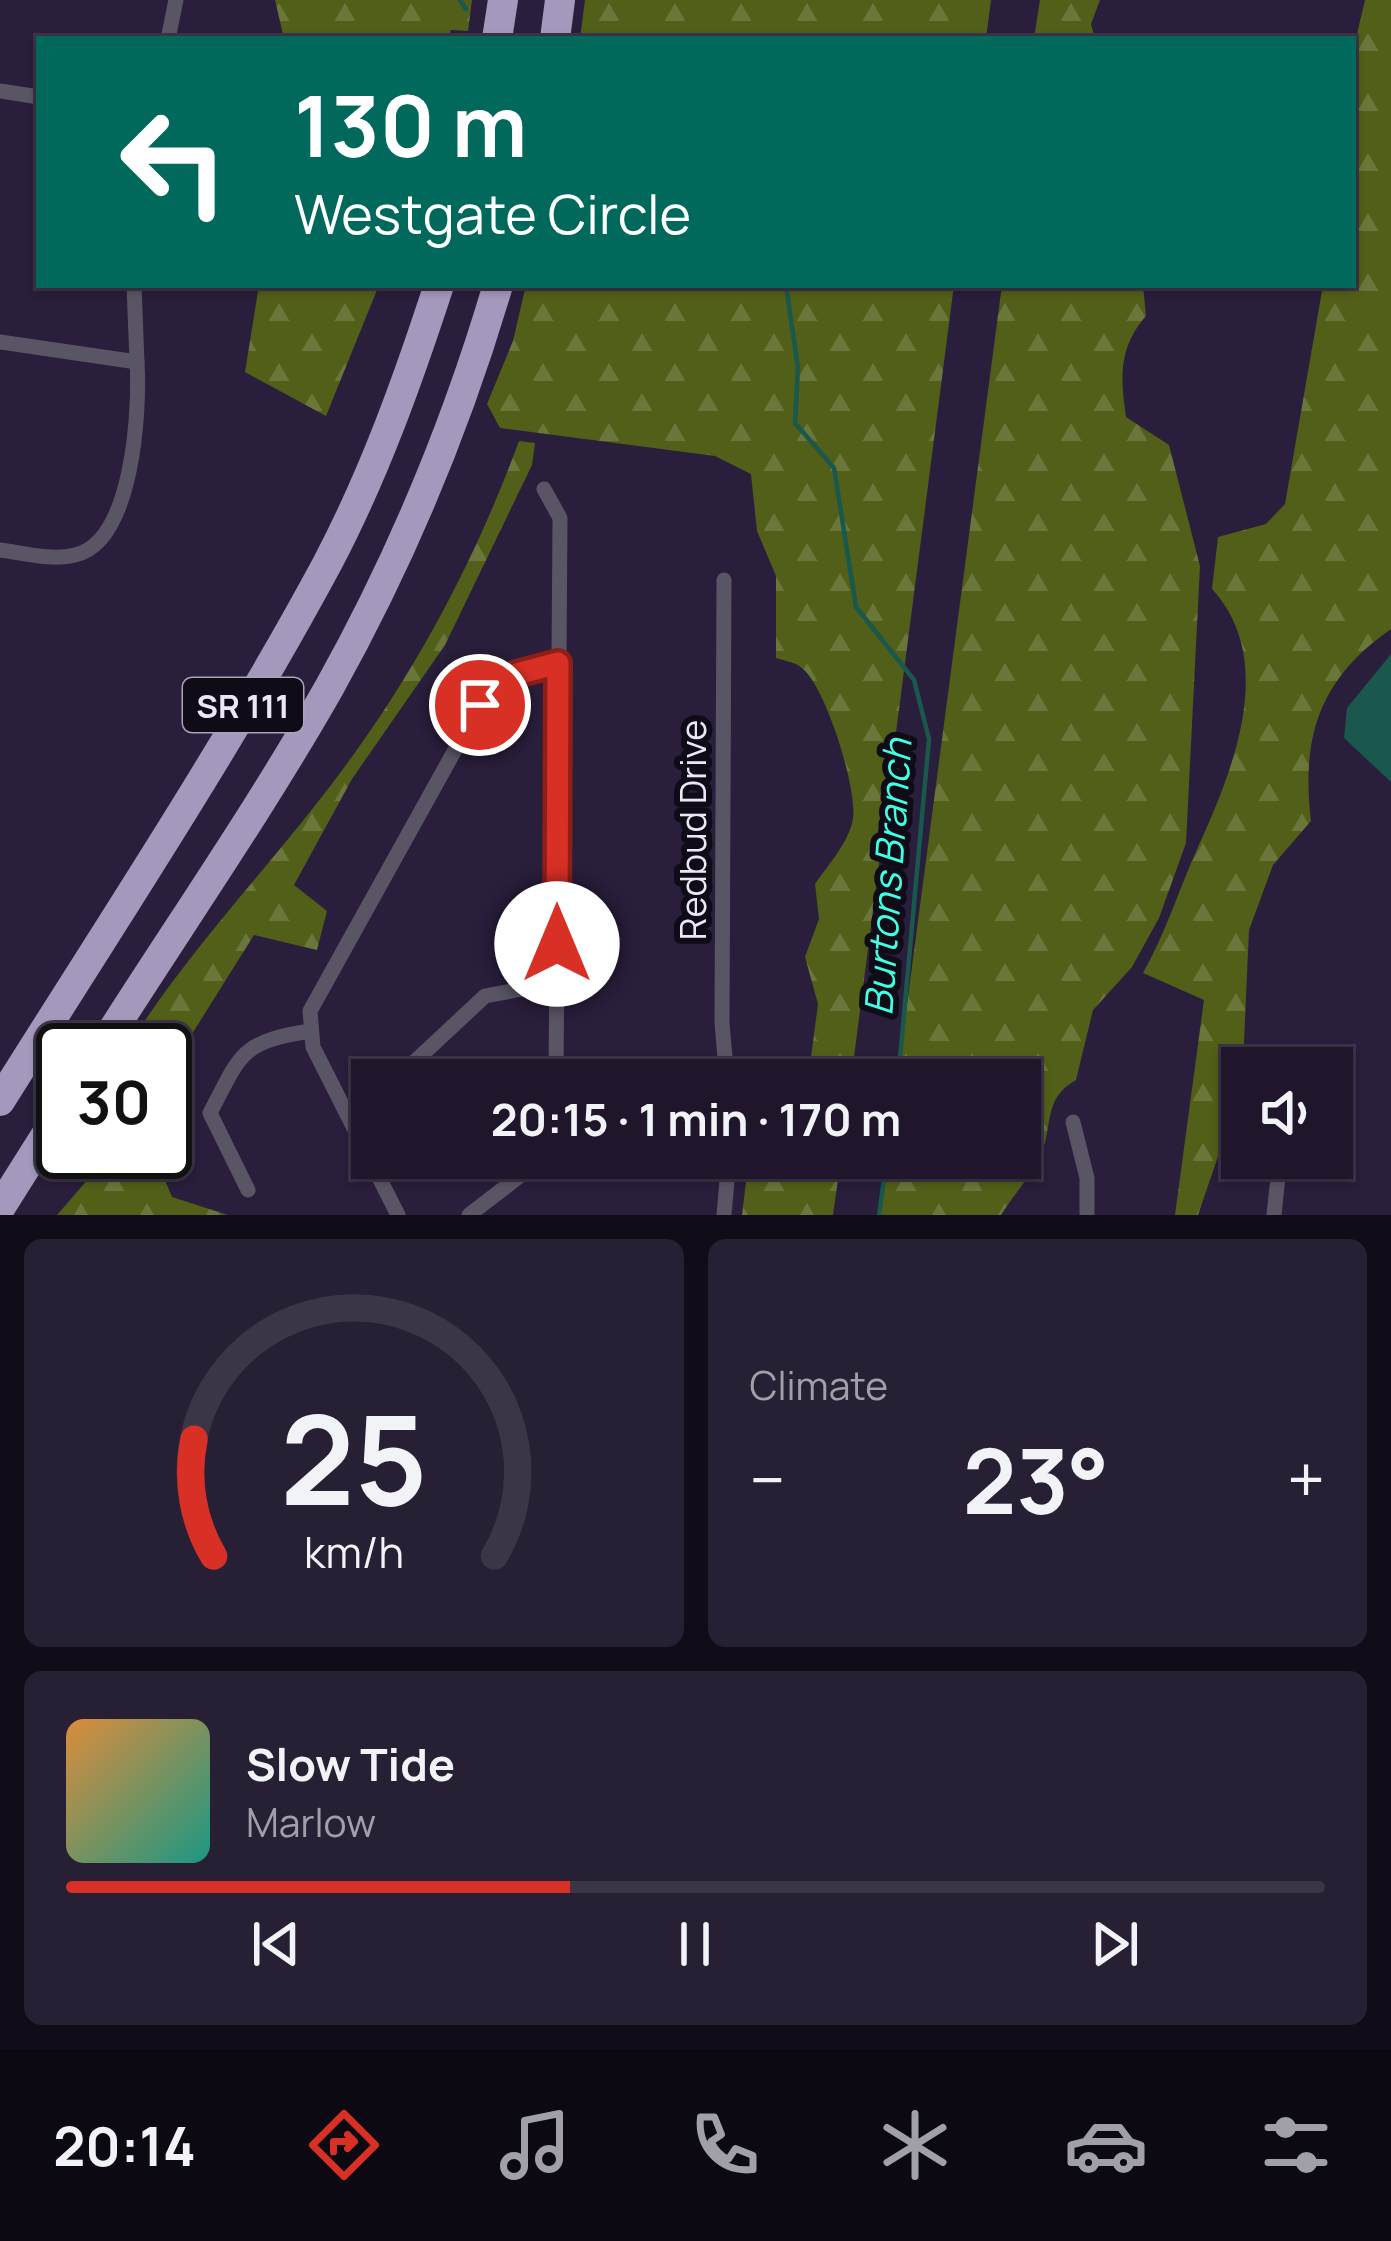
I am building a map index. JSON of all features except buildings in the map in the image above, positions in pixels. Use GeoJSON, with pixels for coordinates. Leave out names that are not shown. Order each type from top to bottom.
{"type":"FeatureCollection","features":[{"type":"Feature","properties":{"kind":"highway"},"geometry":{"type":"LineString","coordinates":[[497,36],[503,0]]}},
{"type":"Feature","properties":{"kind":"highway"},"geometry":{"type":"LineString","coordinates":[[555,36],[560,0]]}},
{"type":"Feature","properties":{"kind":"highway","name":"SR 111"},"geometry":{"type":"LineString","coordinates":[[0,1101],[328,562],[400,403],[438,288]]}},
{"type":"Feature","properties":{"kind":"highway","name":"SR 111"},"geometry":{"type":"LineString","coordinates":[[117,1023],[328,688],[398,551],[472,373],[497,288]]}},
{"type":"Feature","properties":{"kind":"highway"},"geometry":{"type":"LineString","coordinates":[[0,1208],[36,1151]]}},
{"type":"Feature","properties":{"kind":"street"},"geometry":{"type":"LineString","coordinates":[[169,36],[176,0]]}},
{"type":"Feature","properties":{"kind":"street"},"geometry":{"type":"LineString","coordinates":[[0,91],[36,97]]}},
{"type":"Feature","properties":{"kind":"street"},"geometry":{"type":"LineString","coordinates":[[0,550],[76,555],[107,534],[119,512],[134,434],[134,288]]}},
{"type":"Feature","properties":{"kind":"street"},"geometry":{"type":"LineString","coordinates":[[0,342],[137,362]]}},
{"type":"Feature","properties":{"kind":"street"},"geometry":{"type":"LineString","coordinates":[[544,489],[560,518],[556,1059]]}},
{"type":"Feature","properties":{"kind":"street","name":"Redbud Drive"},"geometry":{"type":"LineString","coordinates":[[724,580],[725,1059]]}},
{"type":"Feature","properties":{"kind":"street"},"geometry":{"type":"LineString","coordinates":[[351,1115],[310,1031],[316,994],[480,705],[517,674],[558,663]]}},
{"type":"Feature","properties":{"kind":"street"},"geometry":{"type":"LineString","coordinates":[[418,1059],[485,996],[522,989],[556,991]]}},
{"type":"Feature","properties":{"kind":"street"},"geometry":{"type":"LineString","coordinates":[[248,1190],[210,1114],[243,1052],[272,1037],[310,1031]]}},
{"type":"Feature","properties":{"kind":"street"},"geometry":{"type":"LineString","coordinates":[[1073,1122],[1087,1178],[1087,1215]]}},
{"type":"Feature","properties":{"kind":"street"},"geometry":{"type":"LineString","coordinates":[[381,1179],[398,1215]]}},
{"type":"Feature","properties":{"kind":"street"},"geometry":{"type":"LineString","coordinates":[[469,1215],[516,1179]]}},
{"type":"Feature","properties":{"kind":"street"},"geometry":{"type":"LineString","coordinates":[[724,1215],[727,1179]]}},
{"type":"Feature","properties":{"kind":"street"},"geometry":{"type":"LineString","coordinates":[[1274,1215],[1278,1179]]}},
{"type":"Feature","properties":{"kind":"green space"},"geometry":{"type":"Polygon","coordinates":[[[275,0],[472,0],[468,31],[451,30],[449,36],[283,36],[275,0]]]}},
{"type":"Feature","properties":{"kind":"green space"},"geometry":{"type":"Polygon","coordinates":[[[585,0],[991,0],[986,36],[580,36],[585,0]]]}},
{"type":"Feature","properties":{"kind":"green space"},"geometry":{"type":"Polygon","coordinates":[[[1040,0],[1100,0],[1091,24],[1094,36],[1034,36],[1040,0]]]}},
{"type":"Feature","properties":{"kind":"green space"},"geometry":{"type":"Polygon","coordinates":[[[1365,0],[1391,0],[1391,629],[1347,668],[1320,712],[1309,763],[1311,821],[1273,865],[1249,930],[1244,1047],[1221,1047],[1221,1148],[1198,1215],[1175,1215],[1204,1000],[1143,973],[1224,784],[1243,716],[1243,649],[1232,618],[1212,589],[1218,537],[1266,524],[1285,504],[1322,288],[1356,288],[1356,38],[1365,0]]]}},
{"type":"Feature","properties":{"kind":"green space"},"geometry":{"type":"Polygon","coordinates":[[[259,288],[378,288],[326,416],[245,372],[259,288]]]}},
{"type":"Feature","properties":{"kind":"green space"},"geometry":{"type":"Polygon","coordinates":[[[525,288],[954,288],[854,1059],[811,1059],[818,1004],[805,957],[819,919],[815,884],[851,827],[850,785],[821,695],[799,666],[776,658],[776,576],[757,531],[751,474],[715,456],[500,428],[487,404],[513,341],[525,288]]]}},
{"type":"Feature","properties":{"kind":"green space"},"geometry":{"type":"Polygon","coordinates":[[[1002,288],[1143,288],[1146,316],[1131,339],[1124,363],[1126,417],[1169,445],[1200,566],[1186,843],[1159,918],[1132,967],[1093,1010],[1076,1080],[1053,1105],[1041,1154],[1041,1059],[900,1059],[1002,288]]]}},
{"type":"Feature","properties":{"kind":"green space"},"geometry":{"type":"Polygon","coordinates":[[[519,441],[535,443],[532,465],[445,645],[352,779],[294,885],[327,911],[317,950],[254,935],[192,1034],[192,1023],[144,1023],[343,769],[396,692],[484,527],[519,441]]]}},
{"type":"Feature","properties":{"kind":"green space"},"geometry":{"type":"Polygon","coordinates":[[[88,1179],[164,1179],[172,1197],[228,1215],[57,1215],[88,1179]]]}},
{"type":"Feature","properties":{"kind":"green space"},"geometry":{"type":"Polygon","coordinates":[[[746,1179],[838,1179],[833,1215],[742,1215],[746,1179]]]}},
{"type":"Feature","properties":{"kind":"green space"},"geometry":{"type":"Polygon","coordinates":[[[884,1179],[1026,1179],[1001,1215],[879,1215],[884,1179]]]}},
{"type":"Feature","properties":{"kind":"shaded area"},"geometry":{"type":"Polygon","coordinates":[[[1391,654],[1391,782],[1344,738],[1347,708],[1391,654]]]}},
{"type":"Feature","properties":{"kind":"waterway","name":"Burtons Branch"},"geometry":{"type":"LineString","coordinates":[[460,0],[466,9]]}},
{"type":"Feature","properties":{"kind":"waterway","name":"Burtons Branch"},"geometry":{"type":"LineString","coordinates":[[786,288],[798,368],[795,423],[834,468],[856,607],[914,680],[929,739],[900,1059]]}},
{"type":"Feature","properties":{"kind":"waterway","name":"Burtons Branch"},"geometry":{"type":"LineString","coordinates":[[879,1215],[884,1179]]}},
{"type":"Feature","properties":{"kind":"route"},"geometry":{"type":"LineString","coordinates":[[480,705],[517,674],[558,663],[557,944]]}}]}
